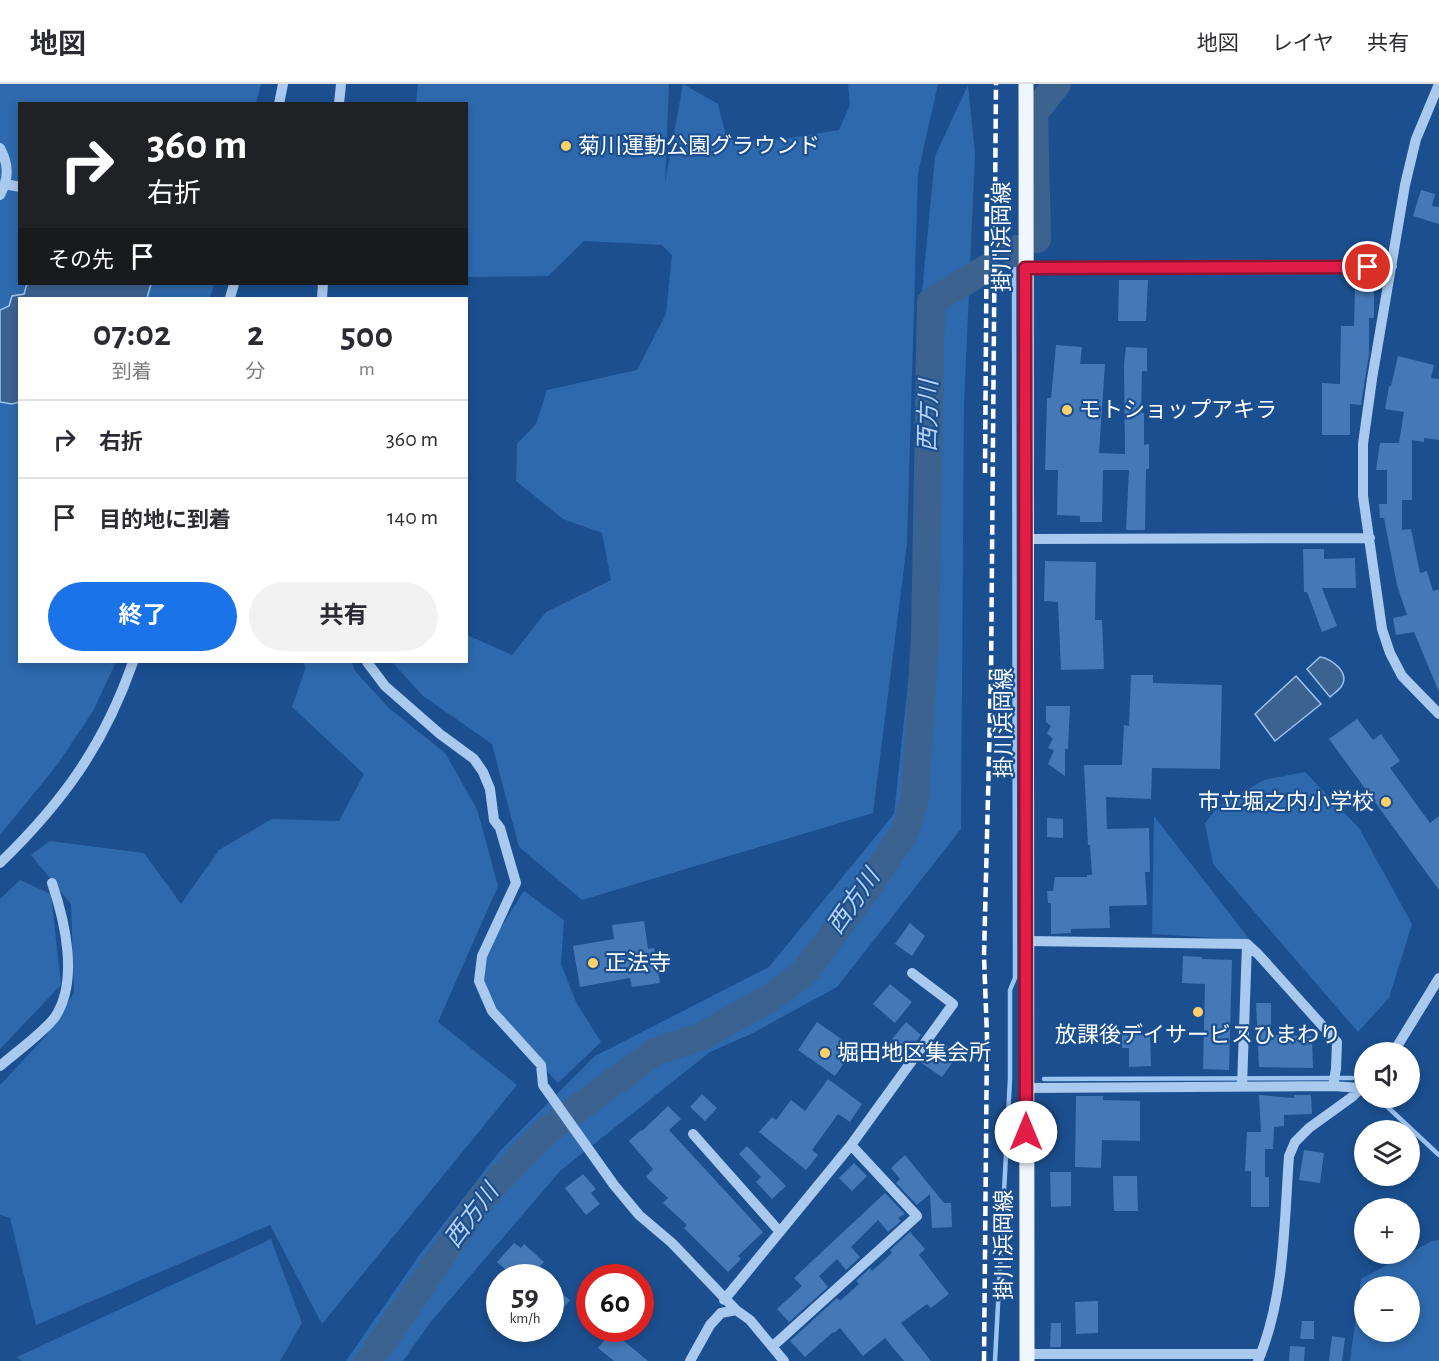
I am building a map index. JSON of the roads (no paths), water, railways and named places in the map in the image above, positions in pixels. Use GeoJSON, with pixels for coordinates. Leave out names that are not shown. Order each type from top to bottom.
{"type":"FeatureCollection","features":[{"type":"Feature","properties":{"kind":"main road","name":"掛川浜岡線"},"geometry":{"type":"LineString","coordinates":[[1026,84],[1027,1357]]}},
{"type":"Feature","properties":{"kind":"street"},"geometry":{"type":"LineString","coordinates":[[279,102],[283,84]]}},
{"type":"Feature","properties":{"kind":"street"},"geometry":{"type":"LineString","coordinates":[[339,102],[341,84]]}},
{"type":"Feature","properties":{"kind":"street"},"geometry":{"type":"LineString","coordinates":[[1439,84],[1416,139],[1405,185],[1363,444],[1363,496],[1382,629],[1390,653],[1402,676],[1439,714]]}},
{"type":"Feature","properties":{"kind":"street"},"geometry":{"type":"LineString","coordinates":[[0,148],[6,159],[8,171],[0,195]]}},
{"type":"Feature","properties":{"kind":"street"},"geometry":{"type":"LineString","coordinates":[[5,184],[18,187]]}},
{"type":"Feature","properties":{"kind":"street"},"geometry":{"type":"LineString","coordinates":[[1025,268],[1392,266]]}},
{"type":"Feature","properties":{"kind":"street"},"geometry":{"type":"LineString","coordinates":[[1026,539],[1370,538]]}},
{"type":"Feature","properties":{"kind":"street"},"geometry":{"type":"LineString","coordinates":[[0,863],[47,814],[88,760],[104,733],[133,663]]}},
{"type":"Feature","properties":{"kind":"street"},"geometry":{"type":"LineString","coordinates":[[368,663],[385,686],[440,734],[474,759],[483,772],[490,789],[494,820],[500,828],[516,883],[482,956],[479,981],[492,1011],[541,1065],[543,1084],[614,1185],[639,1215],[672,1243],[724,1300],[750,1320],[784,1361]]}},
{"type":"Feature","properties":{"kind":"street"},"geometry":{"type":"LineString","coordinates":[[0,1066],[53,1019],[63,1004],[69,976],[61,910],[52,883]]}},
{"type":"Feature","properties":{"kind":"street"},"geometry":{"type":"LineString","coordinates":[[1026,941],[1247,944],[1337,1042],[1334,1081]]}},
{"type":"Feature","properties":{"kind":"street"},"geometry":{"type":"LineString","coordinates":[[1242,1086],[1247,944]]}},
{"type":"Feature","properties":{"kind":"street"},"geometry":{"type":"LineString","coordinates":[[724,1300],[851,1145],[953,1004],[912,973]]}},
{"type":"Feature","properties":{"kind":"street"},"geometry":{"type":"LineString","coordinates":[[1400,1042],[1439,978]]}},
{"type":"Feature","properties":{"kind":"street"},"geometry":{"type":"LineString","coordinates":[[1026,1088],[1242,1086],[1334,1081],[1354,1084]]}},
{"type":"Feature","properties":{"kind":"street"},"geometry":{"type":"LineString","coordinates":[[1027,1357],[1259,1357],[1273,1316],[1282,1261],[1289,1156],[1295,1142],[1308,1128],[1354,1095]]}},
{"type":"Feature","properties":{"kind":"street"},"geometry":{"type":"LineString","coordinates":[[693,1134],[780,1232]]}},
{"type":"Feature","properties":{"kind":"street"},"geometry":{"type":"LineString","coordinates":[[773,1346],[918,1216],[851,1145]]}},
{"type":"Feature","properties":{"kind":"street"},"geometry":{"type":"LineString","coordinates":[[690,1361],[710,1325],[721,1313],[736,1310]]}},
{"type":"Feature","properties":{"kind":"waterway","name":"西方川"},"geometry":{"type":"LineString","coordinates":[[1037,239],[1034,113],[1057,84]]}},
{"type":"Feature","properties":{"kind":"waterway","name":"西方川"},"geometry":{"type":"LineString","coordinates":[[1014,253],[1018,249]]}},
{"type":"Feature","properties":{"kind":"waterway"},"geometry":{"type":"LineString","coordinates":[[995,1361],[1010,1079],[1010,990],[1015,978],[1014,253]]}},
{"type":"Feature","properties":{"kind":"waterway","name":"西方川"},"geometry":{"type":"LineString","coordinates":[[369,1361],[479,1201],[548,1130],[655,1052],[702,1036],[770,998],[804,973],[865,891],[905,831],[915,799],[925,637],[931,302],[986,269]]}},
{"type":"Feature","properties":{"kind":"waterway"},"geometry":{"type":"LineString","coordinates":[[1044,1079],[1352,1078]]}},
{"type":"Feature","properties":{"kind":"waterway"},"geometry":{"type":"LineString","coordinates":[[1389,1108],[1439,1155]]}},
{"type":"Feature","properties":{"kind":"railway"},"geometry":{"type":"LineString","coordinates":[[984,1361],[987,1037],[984,956],[991,677],[996,84]]}},
{"type":"Feature","properties":{"kind":"railway"},"geometry":{"type":"LineString","coordinates":[[985,473],[987,194]]}},
{"type":"Feature","properties":{"kind":"place","name":"菊川運動公園グラウンド"},"geometry":{"type":"Point","coordinates":[566,146]}},
{"type":"Feature","properties":{"kind":"place","name":"モトショップアキラ"},"geometry":{"type":"Point","coordinates":[1067,410]}},
{"type":"Feature","properties":{"kind":"place","name":"市立堀之内小学校"},"geometry":{"type":"Point","coordinates":[1386,802]}},
{"type":"Feature","properties":{"kind":"place","name":"正法寺"},"geometry":{"type":"Point","coordinates":[593,963]}},
{"type":"Feature","properties":{"kind":"place","name":"放課後デイサービスひまわり"},"geometry":{"type":"Point","coordinates":[1198,1012]}},
{"type":"Feature","properties":{"kind":"place","name":"堀田地区集会所"},"geometry":{"type":"Point","coordinates":[825,1053]}}]}
